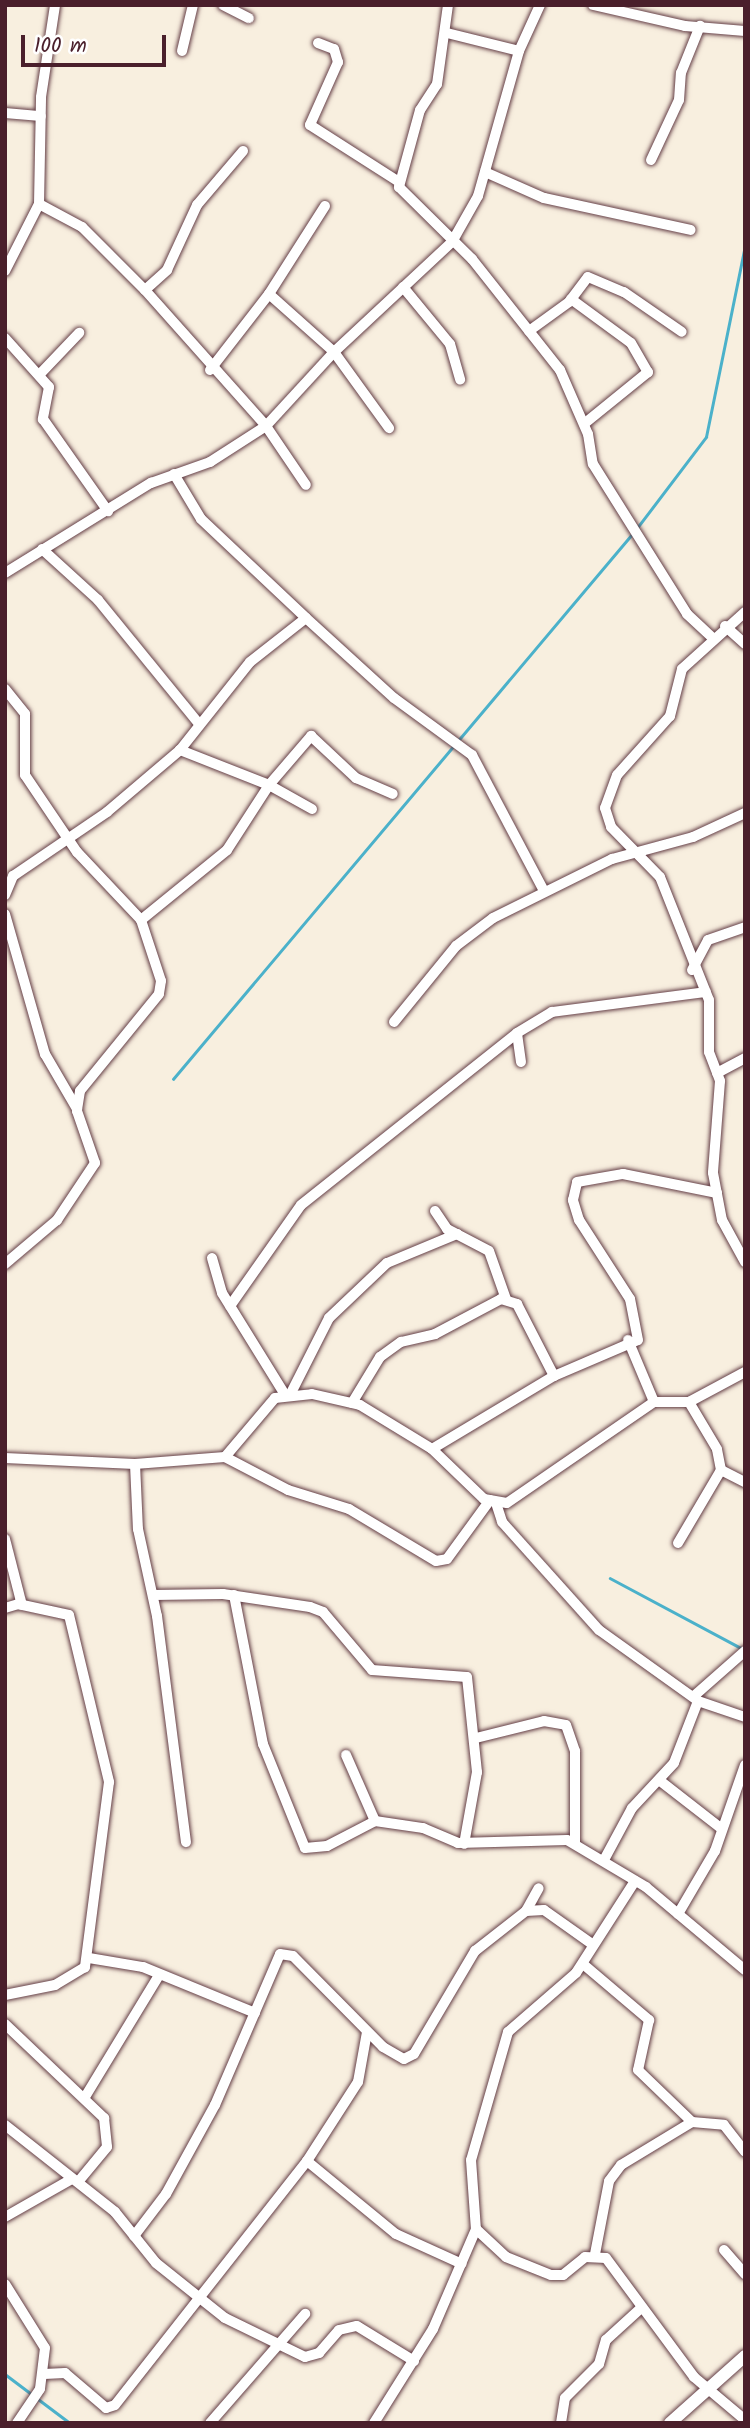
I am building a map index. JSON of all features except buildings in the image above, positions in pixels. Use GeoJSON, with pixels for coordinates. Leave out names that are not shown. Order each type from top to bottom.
{"type":"FeatureCollection","features":[{"type":"Feature","properties":{"kind":"street"},"geometry":{"type":"LineString","coordinates":[[5,271],[39,204],[41,117],[54,5]]}},
{"type":"Feature","properties":{"kind":"street"},"geometry":{"type":"LineString","coordinates":[[182,51],[192,5]]}},
{"type":"Feature","properties":{"kind":"street"},"geometry":{"type":"LineString","coordinates":[[223,5],[248,18]]}},
{"type":"Feature","properties":{"kind":"street"},"geometry":{"type":"LineString","coordinates":[[399,182],[420,110],[437,84],[447,33],[449,5]]}},
{"type":"Feature","properties":{"kind":"street"},"geometry":{"type":"LineString","coordinates":[[5,573],[174,474],[210,462],[266,426],[334,352],[452,242],[485,172],[519,51],[540,5]]}},
{"type":"Feature","properties":{"kind":"street"},"geometry":{"type":"LineString","coordinates":[[593,5],[700,26],[745,31]]}},
{"type":"Feature","properties":{"kind":"street"},"geometry":{"type":"LineString","coordinates":[[651,160],[679,100],[681,73],[700,26]]}},
{"type":"Feature","properties":{"kind":"street"},"geometry":{"type":"LineString","coordinates":[[447,33],[519,51]]}},
{"type":"Feature","properties":{"kind":"street"},"geometry":{"type":"LineString","coordinates":[[318,43],[334,49],[338,62],[310,125],[399,182],[529,331],[569,384],[584,424],[593,464],[687,614],[713,638]]}},
{"type":"Feature","properties":{"kind":"street"},"geometry":{"type":"LineString","coordinates":[[5,113],[41,117]]}},
{"type":"Feature","properties":{"kind":"street"},"geometry":{"type":"LineString","coordinates":[[145,290],[167,270],[197,205],[243,151]]}},
{"type":"Feature","properties":{"kind":"street"},"geometry":{"type":"LineString","coordinates":[[485,172],[544,198],[691,230]]}},
{"type":"Feature","properties":{"kind":"street"},"geometry":{"type":"LineString","coordinates":[[39,204],[82,227],[145,290],[210,370],[266,426],[306,485]]}},
{"type":"Feature","properties":{"kind":"street"},"geometry":{"type":"LineString","coordinates":[[210,370],[269,295],[325,206]]}},
{"type":"Feature","properties":{"kind":"street"},"geometry":{"type":"LineString","coordinates":[[529,331],[571,299],[588,277],[625,292],[682,332]]}},
{"type":"Feature","properties":{"kind":"street"},"geometry":{"type":"LineString","coordinates":[[403,287],[450,344],[460,380]]}},
{"type":"Feature","properties":{"kind":"street"},"geometry":{"type":"LineString","coordinates":[[269,295],[334,352],[389,428]]}},
{"type":"Feature","properties":{"kind":"street"},"geometry":{"type":"LineString","coordinates":[[571,299],[631,342],[648,372],[584,424]]}},
{"type":"Feature","properties":{"kind":"street"},"geometry":{"type":"LineString","coordinates":[[40,374],[79,333]]}},
{"type":"Feature","properties":{"kind":"street"},"geometry":{"type":"LineString","coordinates":[[5,338],[40,374],[49,395],[43,419],[108,511]]}},
{"type":"Feature","properties":{"kind":"street"},"geometry":{"type":"LineString","coordinates":[[174,474],[201,519],[394,698],[472,755],[544,891]]}},
{"type":"Feature","properties":{"kind":"street"},"geometry":{"type":"LineString","coordinates":[[42,549],[61,573],[98,600],[199,724]]}},
{"type":"Feature","properties":{"kind":"street"},"geometry":{"type":"LineString","coordinates":[[745,612],[725,626],[682,669],[664,726],[609,786],[611,827],[640,851],[660,877],[692,970],[706,992],[717,1073],[717,1193],[722,1220],[745,1262]]}},
{"type":"Feature","properties":{"kind":"street"},"geometry":{"type":"LineString","coordinates":[[6,888],[180,750],[250,662],[306,618]]}},
{"type":"Feature","properties":{"kind":"street"},"geometry":{"type":"LineString","coordinates":[[725,626],[745,644]]}},
{"type":"Feature","properties":{"kind":"street"},"geometry":{"type":"LineString","coordinates":[[5,690],[25,714],[24,775],[68,838],[141,920],[159,994],[85,1080],[78,1111]]}},
{"type":"Feature","properties":{"kind":"street"},"geometry":{"type":"LineString","coordinates":[[141,920],[240,837],[269,785],[311,736],[356,778],[393,794]]}},
{"type":"Feature","properties":{"kind":"street"},"geometry":{"type":"LineString","coordinates":[[180,750],[269,785],[312,809]]}},
{"type":"Feature","properties":{"kind":"street"},"geometry":{"type":"LineString","coordinates":[[394,1022],[456,946],[544,891],[640,851],[693,837],[745,813]]}},
{"type":"Feature","properties":{"kind":"street"},"geometry":{"type":"LineString","coordinates":[[5,914],[45,1054],[78,1111],[95,1163],[57,1220],[5,1264]]}},
{"type":"Feature","properties":{"kind":"street"},"geometry":{"type":"LineString","coordinates":[[692,970],[708,940],[745,927]]}},
{"type":"Feature","properties":{"kind":"street"},"geometry":{"type":"LineString","coordinates":[[230,1306],[301,1205],[517,1033],[527,1022],[572,1006],[706,992]]}},
{"type":"Feature","properties":{"kind":"street"},"geometry":{"type":"LineString","coordinates":[[517,1033],[521,1062]]}},
{"type":"Feature","properties":{"kind":"street"},"geometry":{"type":"LineString","coordinates":[[717,1073],[745,1058]]}},
{"type":"Feature","properties":{"kind":"street"},"geometry":{"type":"LineString","coordinates":[[628,1340],[632,1345],[638,1340],[637,1314],[579,1220],[574,1186],[607,1173],[717,1193]]}},
{"type":"Feature","properties":{"kind":"street"},"geometry":{"type":"LineString","coordinates":[[435,1212],[457,1234],[489,1251],[506,1299],[517,1304],[554,1376]]}},
{"type":"Feature","properties":{"kind":"street"},"geometry":{"type":"LineString","coordinates":[[225,1457],[287,1393],[329,1318],[387,1263],[457,1234]]}},
{"type":"Feature","properties":{"kind":"street"},"geometry":{"type":"LineString","coordinates":[[212,1258],[230,1306],[287,1393],[352,1403],[432,1449],[493,1501],[502,1522],[599,1630],[696,1699],[745,1717]]}},
{"type":"Feature","properties":{"kind":"street"},"geometry":{"type":"LineString","coordinates":[[352,1403],[380,1357],[401,1342],[435,1334],[506,1299]]}},
{"type":"Feature","properties":{"kind":"street"},"geometry":{"type":"LineString","coordinates":[[432,1449],[554,1376],[628,1340]]}},
{"type":"Feature","properties":{"kind":"street"},"geometry":{"type":"LineString","coordinates":[[628,1340],[654,1402]]}},
{"type":"Feature","properties":{"kind":"street"},"geometry":{"type":"LineString","coordinates":[[5,1458],[135,1464],[225,1457],[288,1490],[349,1509],[436,1560],[447,1559],[493,1501],[537,1487],[654,1402],[689,1402],[745,1372]]}},
{"type":"Feature","properties":{"kind":"street"},"geometry":{"type":"LineString","coordinates":[[678,1542],[721,1470],[717,1449],[689,1402]]}},
{"type":"Feature","properties":{"kind":"street"},"geometry":{"type":"LineString","coordinates":[[135,1464],[138,1529],[153,1595],[186,1842]]}},
{"type":"Feature","properties":{"kind":"street"},"geometry":{"type":"LineString","coordinates":[[721,1470],[745,1482]]}},
{"type":"Feature","properties":{"kind":"street"},"geometry":{"type":"LineString","coordinates":[[5,1539],[22,1605]]}},
{"type":"Feature","properties":{"kind":"street"},"geometry":{"type":"LineString","coordinates":[[153,1595],[234,1595],[323,1612],[372,1670],[467,1677],[476,1738],[464,1843]]}},
{"type":"Feature","properties":{"kind":"street"},"geometry":{"type":"LineString","coordinates":[[234,1595],[262,1744],[305,1848],[327,1846],[375,1821],[464,1843],[575,1843],[635,1881],[745,1970]]}},
{"type":"Feature","properties":{"kind":"street"},"geometry":{"type":"LineString","coordinates":[[5,1608],[22,1605],[69,1615],[109,1782],[89,1958],[81,1971],[55,1985],[5,1995]]}},
{"type":"Feature","properties":{"kind":"street"},"geometry":{"type":"LineString","coordinates":[[604,1860],[632,1808],[659,1780],[681,1751],[696,1699],[745,1651]]}},
{"type":"Feature","properties":{"kind":"street"},"geometry":{"type":"LineString","coordinates":[[476,1738],[544,1721],[566,1725],[575,1751],[575,1843]]}},
{"type":"Feature","properties":{"kind":"street"},"geometry":{"type":"LineString","coordinates":[[346,1755],[375,1821]]}},
{"type":"Feature","properties":{"kind":"street"},"geometry":{"type":"LineString","coordinates":[[678,1914],[722,1829],[745,1765]]}},
{"type":"Feature","properties":{"kind":"street"},"geometry":{"type":"LineString","coordinates":[[659,1780],[722,1829]]}},
{"type":"Feature","properties":{"kind":"street"},"geometry":{"type":"LineString","coordinates":[[374,2423],[414,2361],[469,2255],[476,2229],[471,2160],[508,2032],[583,1964],[592,1944],[635,1881]]}},
{"type":"Feature","properties":{"kind":"street"},"geometry":{"type":"LineString","coordinates":[[134,2236],[199,2135],[256,2013],[278,1958],[286,1953],[367,2032],[404,2059],[414,2054],[475,1951],[526,1911],[539,1888]]}},
{"type":"Feature","properties":{"kind":"street"},"geometry":{"type":"LineString","coordinates":[[526,1911],[544,1910],[592,1944]]}},
{"type":"Feature","properties":{"kind":"street"},"geometry":{"type":"LineString","coordinates":[[89,1958],[143,1967],[159,1977],[256,2013]]}},
{"type":"Feature","properties":{"kind":"street"},"geometry":{"type":"LineString","coordinates":[[583,1964],[649,2020],[638,2070],[692,2122]]}},
{"type":"Feature","properties":{"kind":"street"},"geometry":{"type":"LineString","coordinates":[[85,2097],[159,1977]]}},
{"type":"Feature","properties":{"kind":"street"},"geometry":{"type":"LineString","coordinates":[[5,2024],[85,2097],[104,2118],[107,2147],[74,2181],[5,2217]]}},
{"type":"Feature","properties":{"kind":"street"},"geometry":{"type":"LineString","coordinates":[[44,2374],[65,2373],[111,2408],[201,2299],[307,2161],[358,2082],[367,2032]]}},
{"type":"Feature","properties":{"kind":"street"},"geometry":{"type":"LineString","coordinates":[[596,2254],[609,2181],[621,2165],[692,2122],[719,2122],[745,2152]]}},
{"type":"Feature","properties":{"kind":"street"},"geometry":{"type":"LineString","coordinates":[[5,2124],[74,2181],[134,2236],[156,2263],[201,2299],[279,2345],[314,2356],[339,2330],[357,2326],[414,2361]]}},
{"type":"Feature","properties":{"kind":"street"},"geometry":{"type":"LineString","coordinates":[[307,2161],[396,2234],[462,2264]]}},
{"type":"Feature","properties":{"kind":"street"},"geometry":{"type":"LineString","coordinates":[[476,2229],[491,2247],[555,2276],[596,2254]]}},
{"type":"Feature","properties":{"kind":"street"},"geometry":{"type":"LineString","coordinates":[[469,2255],[491,2247]]}},
{"type":"Feature","properties":{"kind":"street"},"geometry":{"type":"LineString","coordinates":[[724,2250],[745,2274]]}},
{"type":"Feature","properties":{"kind":"street"},"geometry":{"type":"LineString","coordinates":[[596,2254],[606,2258],[640,2309],[670,2338],[694,2377],[710,2387],[745,2420]]}},
{"type":"Feature","properties":{"kind":"street"},"geometry":{"type":"LineString","coordinates":[[5,2284],[34,2321],[45,2348],[44,2374],[40,2389],[17,2423]]}},
{"type":"Feature","properties":{"kind":"street"},"geometry":{"type":"LineString","coordinates":[[561,2423],[565,2398],[599,2364],[606,2340],[640,2309]]}},
{"type":"Feature","properties":{"kind":"street"},"geometry":{"type":"LineString","coordinates":[[210,2423],[305,2314]]}},
{"type":"Feature","properties":{"kind":"street"},"geometry":{"type":"LineString","coordinates":[[670,2423],[745,2356]]}},
{"type":"Feature","properties":{"kind":"waterway"},"geometry":{"type":"LineString","coordinates":[[637,528],[706,437],[745,245]]}},
{"type":"Feature","properties":{"kind":"waterway"},"geometry":{"type":"LineString","coordinates":[[173,1079],[633,533]]}},
{"type":"Feature","properties":{"kind":"waterway"},"geometry":{"type":"LineString","coordinates":[[610,1578],[743,1649]]}},
{"type":"Feature","properties":{"kind":"waterway"},"geometry":{"type":"LineString","coordinates":[[5,2374],[70,2423]]}}]}
